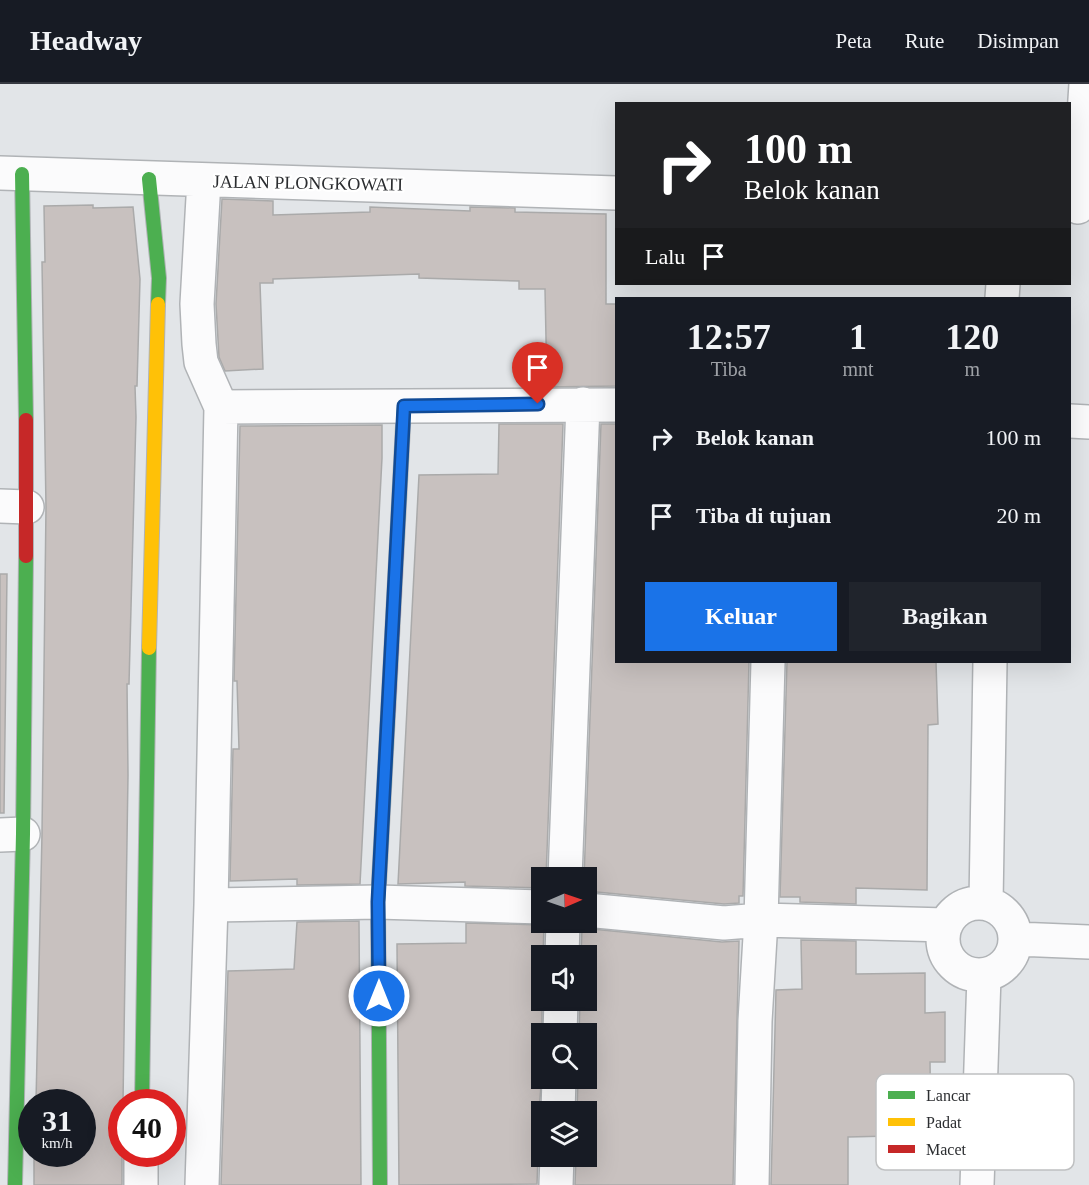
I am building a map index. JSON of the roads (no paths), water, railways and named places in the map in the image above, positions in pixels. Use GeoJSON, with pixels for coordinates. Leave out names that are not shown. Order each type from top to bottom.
{"type":"FeatureCollection","features":[{"type":"Feature","properties":{"kind":"street"},"geometry":{"type":"LineString","coordinates":[[1079,207],[1086,84]]}},
{"type":"Feature","properties":{"kind":"street"},"geometry":{"type":"LineString","coordinates":[[11,174],[15,1185]]}},
{"type":"Feature","properties":{"kind":"street","name":"JALAN PLONGKOWATI"},"geometry":{"type":"LineString","coordinates":[[11,174],[615,193]]}},
{"type":"Feature","properties":{"kind":"street"},"geometry":{"type":"LineString","coordinates":[[142,1089],[148,621],[159,279],[149,179]]}},
{"type":"Feature","properties":{"kind":"street"},"geometry":{"type":"LineString","coordinates":[[202,1185],[211,905],[221,407],[201,362],[199,344],[197,304],[204,180]]}},
{"type":"Feature","properties":{"kind":"street"},"geometry":{"type":"LineString","coordinates":[[564,867],[583,404]]}},
{"type":"Feature","properties":{"kind":"street"},"geometry":{"type":"LineString","coordinates":[[221,407],[615,405]]}},
{"type":"Feature","properties":{"kind":"street"},"geometry":{"type":"LineString","coordinates":[[380,1185],[378,902],[404,406]]}},
{"type":"Feature","properties":{"kind":"street"},"geometry":{"type":"LineString","coordinates":[[1071,421],[1089,422]]}},
{"type":"Feature","properties":{"kind":"street"},"geometry":{"type":"LineString","coordinates":[[752,1185],[755,1021],[761,929],[768,663]]}},
{"type":"Feature","properties":{"kind":"street"},"geometry":{"type":"LineString","coordinates":[[986,903],[990,663]]}},
{"type":"Feature","properties":{"kind":"street"},"geometry":{"type":"LineString","coordinates":[[211,905],[378,902],[531,907]]}},
{"type":"Feature","properties":{"kind":"street"},"geometry":{"type":"LineString","coordinates":[[974,903],[986,903],[996,907],[1010,920],[1016,939],[1014,950],[1003,967],[984,976],[963,973],[948,958],[945,937],[952,914],[974,903]]}},
{"type":"Feature","properties":{"kind":"street"},"geometry":{"type":"LineString","coordinates":[[597,911],[724,923],[761,929],[945,937]]}},
{"type":"Feature","properties":{"kind":"street"},"geometry":{"type":"LineString","coordinates":[[1016,939],[1089,942]]}},
{"type":"Feature","properties":{"kind":"street"},"geometry":{"type":"LineString","coordinates":[[981,1074],[984,976]]}},
{"type":"Feature","properties":{"kind":"street"},"geometry":{"type":"LineString","coordinates":[[141,1167],[141,1185]]}},
{"type":"Feature","properties":{"kind":"street"},"geometry":{"type":"LineString","coordinates":[[556,1185],[557,1167]]}},
{"type":"Feature","properties":{"kind":"street"},"geometry":{"type":"LineString","coordinates":[[977,1185],[978,1170]]}}]}
